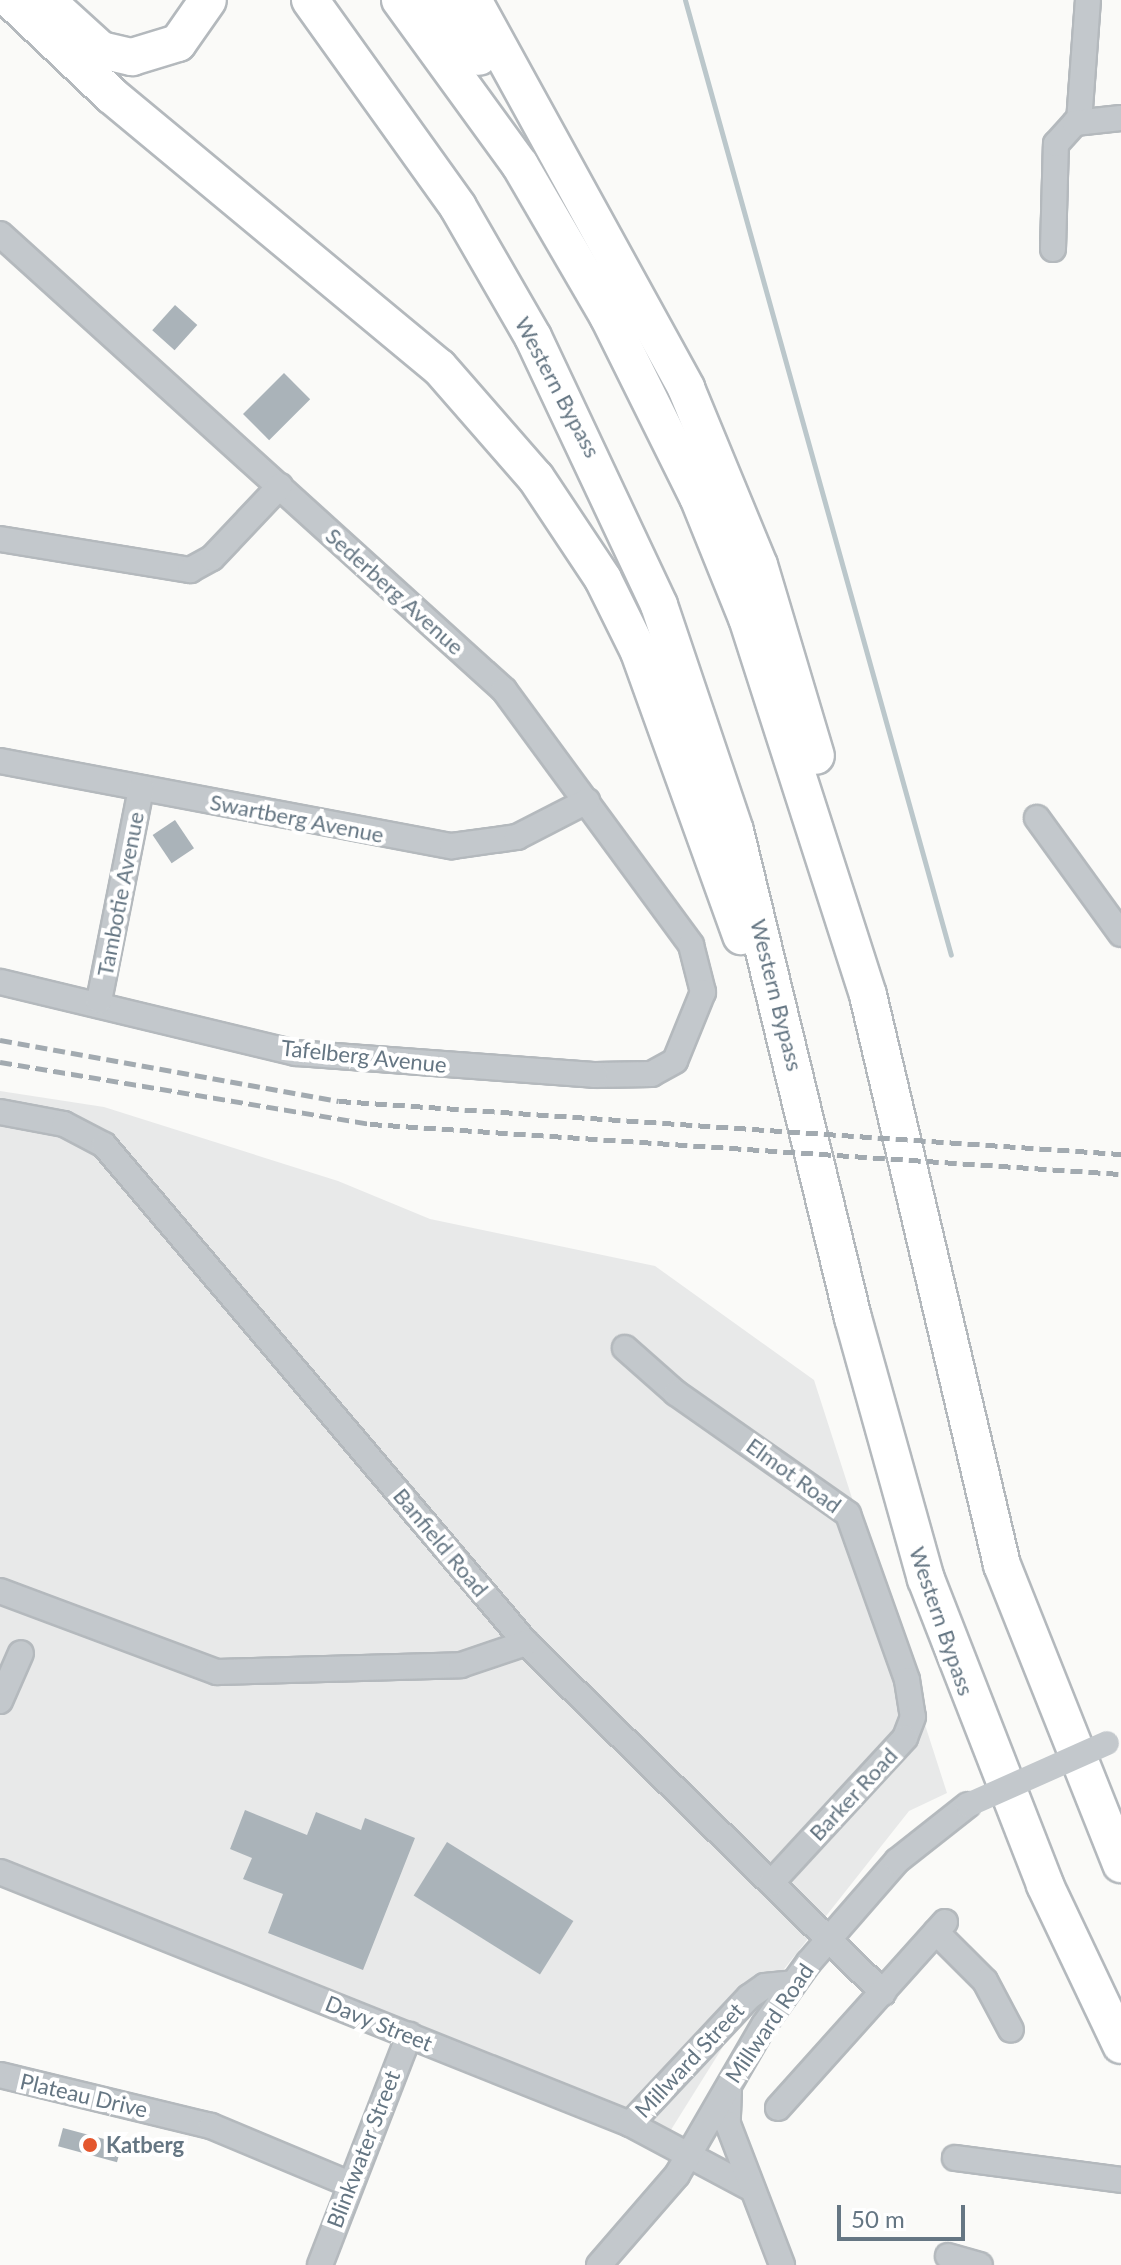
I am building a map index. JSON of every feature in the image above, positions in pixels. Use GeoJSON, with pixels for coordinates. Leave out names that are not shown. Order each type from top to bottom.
{"type":"FeatureCollection","features":[{"type":"Feature","properties":{"kind":"highway"},"geometry":{"type":"LineString","coordinates":[[11,0],[111,95],[439,367],[572,528],[623,616],[671,726],[807,1118]]}},
{"type":"Feature","properties":{"kind":"highway"},"geometry":{"type":"LineString","coordinates":[[46,0],[101,50],[132,57],[178,43],[208,0]]}},
{"type":"Feature","properties":{"kind":"highway","name":"Western Bypass"},"geometry":{"type":"LineString","coordinates":[[310,0],[458,207],[618,506],[731,817],[874,1400],[926,1579],[1045,1885],[1121,2045]]}},
{"type":"Feature","properties":{"kind":"highway"},"geometry":{"type":"LineString","coordinates":[[400,0],[520,165],[608,316],[698,497],[747,618],[868,995]]}},
{"type":"Feature","properties":{"kind":"highway"},"geometry":{"type":"LineString","coordinates":[[438,0],[574,190]]}},
{"type":"Feature","properties":{"kind":"highway"},"geometry":{"type":"LineString","coordinates":[[473,0],[574,190],[686,388],[759,565],[852,892],[868,995],[1002,1565],[1121,1864]]}},
{"type":"Feature","properties":{"kind":"street"},"geometry":{"type":"LineString","coordinates":[[1053,249],[1052,157],[1079,122],[1088,0]]}},
{"type":"Feature","properties":{"kind":"street"},"geometry":{"type":"LineString","coordinates":[[1079,122],[1121,118]]}},
{"type":"Feature","properties":{"kind":"street","name":"Sederberg Avenue"},"geometry":{"type":"LineString","coordinates":[[0,234],[504,690],[699,960],[701,1010]]}},
{"type":"Feature","properties":{"kind":"street"},"geometry":{"type":"LineString","coordinates":[[0,539],[190,570],[212,558],[280,486]]}},
{"type":"Feature","properties":{"kind":"street","name":"Swartberg Avenue"},"geometry":{"type":"LineString","coordinates":[[0,761],[452,846],[517,837],[587,801]]}},
{"type":"Feature","properties":{"kind":"street","name":"Tambotie Avenue"},"geometry":{"type":"LineString","coordinates":[[99,1001],[141,788]]}},
{"type":"Feature","properties":{"kind":"street"},"geometry":{"type":"LineString","coordinates":[[1037,818],[1121,934]]}},
{"type":"Feature","properties":{"kind":"street","name":"Tafelberg Avenue"},"geometry":{"type":"LineString","coordinates":[[0,982],[99,1001],[296,1053],[595,1075],[660,1071],[675,1061],[701,1010]]}},
{"type":"Feature","properties":{"kind":"street","name":"Banfield Road"},"geometry":{"type":"LineString","coordinates":[[0,1112],[85,1131],[129,1171],[526,1643],[830,1937],[883,1993]]}},
{"type":"Feature","properties":{"kind":"street","name":"Elmot Road"},"geometry":{"type":"LineString","coordinates":[[625,1348],[676,1393],[848,1514],[910,1696]]}},
{"type":"Feature","properties":{"kind":"street"},"geometry":{"type":"LineString","coordinates":[[0,1591],[217,1672],[461,1665],[526,1643]]}},
{"type":"Feature","properties":{"kind":"street"},"geometry":{"type":"LineString","coordinates":[[0,1701],[21,1653]]}},
{"type":"Feature","properties":{"kind":"street","name":"Barker Road"},"geometry":{"type":"LineString","coordinates":[[771,1883],[905,1738],[910,1696]]}},
{"type":"Feature","properties":{"kind":"street","name":"Millward Road"},"geometry":{"type":"LineString","coordinates":[[599,2265],[690,2155],[729,2081],[793,1983],[897,1861],[968,1805],[1114,1740]]}},
{"type":"Feature","properties":{"kind":"street","name":"Davy Street"},"geometry":{"type":"LineString","coordinates":[[0,1872],[630,2124],[752,2189]]}},
{"type":"Feature","properties":{"kind":"street"},"geometry":{"type":"LineString","coordinates":[[778,2108],[940,1927],[985,1981],[1011,2030]]}},
{"type":"Feature","properties":{"kind":"street","name":"Millward Street"},"geometry":{"type":"LineString","coordinates":[[630,2124],[759,1988],[793,1983]]}},
{"type":"Feature","properties":{"kind":"street","name":"Blinkwater Street"},"geometry":{"type":"LineString","coordinates":[[320,2265],[347,2183],[409,2035]]}},
{"type":"Feature","properties":{"kind":"street","name":"Plateau Drive"},"geometry":{"type":"LineString","coordinates":[[0,2075],[211,2126],[347,2183]]}},
{"type":"Feature","properties":{"kind":"street"},"geometry":{"type":"LineString","coordinates":[[729,2081],[728,2124],[782,2265]]}},
{"type":"Feature","properties":{"kind":"street"},"geometry":{"type":"LineString","coordinates":[[955,2158],[1121,2180]]}},
{"type":"Feature","properties":{"kind":"street"},"geometry":{"type":"LineString","coordinates":[[948,2256],[980,2265]]}},
{"type":"Feature","properties":{"kind":"shaded area"},"geometry":{"type":"Polygon","coordinates":[[[0,1091],[104,1107],[338,1181],[430,1219],[655,1266],[814,1380],[947,1793],[909,1811],[724,2045],[669,2133],[0,1873],[0,1091]]]}},
{"type":"Feature","properties":{"kind":"building"},"geometry":{"type":"Polygon","coordinates":[[[175,305],[197,325],[175,350],[152,330],[175,305]]]}},
{"type":"Feature","properties":{"kind":"building"},"geometry":{"type":"Polygon","coordinates":[[[284,373],[310,399],[269,440],[243,414],[284,373]]]}},
{"type":"Feature","properties":{"kind":"building"},"geometry":{"type":"Polygon","coordinates":[[[175,820],[194,848],[172,863],[153,835],[175,820]]]}},
{"type":"Feature","properties":{"kind":"building"},"geometry":{"type":"Polygon","coordinates":[[[245,1810],[307,1835],[316,1812],[361,1830],[365,1818],[415,1838],[363,1970],[268,1933],[283,1894],[243,1879],[252,1858],[230,1849],[245,1810]]]}},
{"type":"Feature","properties":{"kind":"building"},"geometry":{"type":"Polygon","coordinates":[[[447,1842],[573,1921],[540,1974],[414,1895],[447,1842]]]}},
{"type":"Feature","properties":{"kind":"building","name":"Katberg"},"geometry":{"type":"Polygon","coordinates":[[[63,2128],[122,2144],[117,2162],[58,2146],[63,2128]]]}},
{"type":"Feature","properties":{"kind":"waterway"},"geometry":{"type":"LineString","coordinates":[[685,0],[951,955]]}},
{"type":"Feature","properties":{"kind":"railway"},"geometry":{"type":"LineString","coordinates":[[0,1040],[339,1101],[1121,1154]]}},
{"type":"Feature","properties":{"kind":"railway"},"geometry":{"type":"LineString","coordinates":[[0,1062],[370,1124],[1121,1174]]}},
{"type":"Feature","properties":{"kind":"place","name":"Katberg"},"geometry":{"type":"Point","coordinates":[90,2145]}}]}
